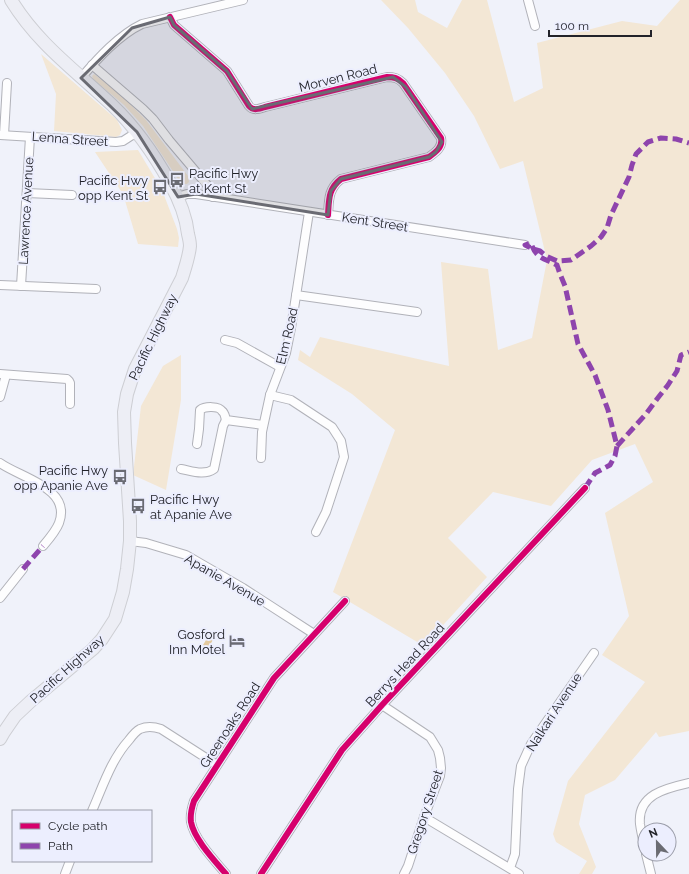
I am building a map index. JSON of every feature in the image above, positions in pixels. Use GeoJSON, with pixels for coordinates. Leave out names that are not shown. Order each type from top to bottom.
{"type":"FeatureCollection","features":[{"type":"Feature","properties":{"kind":"main road","name":"Pacific Highway"},"geometry":{"type":"LineString","coordinates":[[0,739],[16,716],[93,649],[102,639],[115,619],[123,592],[130,541],[124,412],[127,394],[135,369],[182,278],[187,263],[190,245],[187,222],[178,197],[165,174],[137,132],[113,105],[56,55],[26,22],[11,0]]}},
{"type":"Feature","properties":{"kind":"street"},"geometry":{"type":"LineString","coordinates":[[81,78],[92,65],[132,28],[142,24],[244,0]]}},
{"type":"Feature","properties":{"kind":"street"},"geometry":{"type":"LineString","coordinates":[[528,0],[535,26]]}},
{"type":"Feature","properties":{"kind":"street","name":"Morven Road"},"geometry":{"type":"LineString","coordinates":[[170,17],[174,25],[227,71],[251,108],[258,109],[387,77],[399,79],[403,83],[441,138],[441,146],[429,157],[340,179],[334,184],[331,191],[328,215]]}},
{"type":"Feature","properties":{"kind":"street"},"geometry":{"type":"LineString","coordinates":[[92,65],[133,99],[153,119],[208,186],[213,197]]}},
{"type":"Feature","properties":{"kind":"street"},"geometry":{"type":"LineString","coordinates":[[2,135],[7,83]]}},
{"type":"Feature","properties":{"kind":"street","name":"Lenna Street"},"geometry":{"type":"LineString","coordinates":[[2,135],[116,142],[124,141],[137,132]]}},
{"type":"Feature","properties":{"kind":"street","name":"Lawrence Avenue"},"geometry":{"type":"LineString","coordinates":[[21,286],[30,137]]}},
{"type":"Feature","properties":{"kind":"street"},"geometry":{"type":"LineString","coordinates":[[26,193],[72,195]]}},
{"type":"Feature","properties":{"kind":"street","name":"Kent Street"},"geometry":{"type":"LineString","coordinates":[[178,197],[187,194],[196,194],[525,245]]}},
{"type":"Feature","properties":{"kind":"street","name":"Elm Road"},"geometry":{"type":"LineString","coordinates":[[261,458],[263,425],[270,395],[286,353],[291,328],[309,212]]}},
{"type":"Feature","properties":{"kind":"street"},"geometry":{"type":"LineString","coordinates":[[0,285],[96,289]]}},
{"type":"Feature","properties":{"kind":"street"},"geometry":{"type":"LineString","coordinates":[[296,295],[418,312]]}},
{"type":"Feature","properties":{"kind":"street"},"geometry":{"type":"LineString","coordinates":[[225,340],[237,343],[280,367]]}},
{"type":"Feature","properties":{"kind":"street"},"geometry":{"type":"LineString","coordinates":[[0,397],[3,374],[67,379],[70,383],[70,404]]}},
{"type":"Feature","properties":{"kind":"street"},"geometry":{"type":"LineString","coordinates":[[270,395],[291,400],[332,427],[341,441],[344,457],[326,512],[316,532]]}},
{"type":"Feature","properties":{"kind":"street"},"geometry":{"type":"LineString","coordinates":[[181,469],[207,473],[214,469],[223,426],[226,420],[222,410],[219,408],[204,407],[200,410],[197,444]]}},
{"type":"Feature","properties":{"kind":"street"},"geometry":{"type":"LineString","coordinates":[[226,420],[263,425]]}},
{"type":"Feature","properties":{"kind":"street"},"geometry":{"type":"LineString","coordinates":[[0,463],[43,486],[59,501],[61,508],[59,523],[43,546]]}},
{"type":"Feature","properties":{"kind":"street","name":"Berrys Head Road"},"geometry":{"type":"LineString","coordinates":[[261,874],[342,750],[382,705],[585,488]]}},
{"type":"Feature","properties":{"kind":"street","name":"Apanie Avenue"},"geometry":{"type":"LineString","coordinates":[[130,541],[146,543],[186,556],[242,588],[314,634]]}},
{"type":"Feature","properties":{"kind":"street"},"geometry":{"type":"LineString","coordinates":[[0,598],[23,569]]}},
{"type":"Feature","properties":{"kind":"street","name":"Greenoaks Road"},"geometry":{"type":"LineString","coordinates":[[226,874],[196,835],[191,822],[194,801],[279,671],[345,601]]}},
{"type":"Feature","properties":{"kind":"street","name":"Nalkari Avenue"},"geometry":{"type":"LineString","coordinates":[[510,868],[515,854],[518,789],[521,766],[531,744],[594,653]]}},
{"type":"Feature","properties":{"kind":"street","name":"Gregory Street"},"geometry":{"type":"LineString","coordinates":[[382,705],[430,737],[438,750],[441,768],[440,776],[404,874]]}},
{"type":"Feature","properties":{"kind":"street"},"geometry":{"type":"LineString","coordinates":[[92,810],[111,766],[121,749],[140,729],[155,727],[161,729],[217,765]]}},
{"type":"Feature","properties":{"kind":"street"},"geometry":{"type":"LineString","coordinates":[[640,822],[643,806],[652,796],[667,788],[689,783]]}},
{"type":"Feature","properties":{"kind":"street"},"geometry":{"type":"LineString","coordinates":[[424,817],[519,874]]}},
{"type":"Feature","properties":{"kind":"street"},"geometry":{"type":"LineString","coordinates":[[65,874],[70,862]]}},
{"type":"Feature","properties":{"kind":"street"},"geometry":{"type":"LineString","coordinates":[[648,862],[651,874]]}},
{"type":"Feature","properties":{"kind":"highlighted area"},"geometry":{"type":"Polygon","coordinates":[[[170,17],[174,25],[227,71],[252,109],[393,77],[406,87],[442,142],[436,152],[429,157],[341,179],[331,191],[328,215],[196,194],[178,197],[137,132],[81,78],[132,28],[170,17]]]}},
{"type":"Feature","properties":{"kind":"shaded area"},"geometry":{"type":"Polygon","coordinates":[[[381,0],[415,0],[418,12],[447,28],[462,0],[487,0],[514,102],[543,88],[537,43],[622,21],[657,26],[680,0],[689,0],[689,731],[659,737],[656,732],[615,780],[585,795],[579,824],[596,867],[592,874],[579,874],[587,861],[556,842],[553,834],[568,781],[645,682],[602,655],[629,616],[605,513],[653,482],[635,444],[592,460],[551,506],[493,492],[448,538],[487,577],[424,646],[333,592],[395,430],[352,394],[298,360],[300,350],[310,357],[320,337],[449,366],[441,262],[488,269],[498,350],[532,338],[547,260],[523,161],[500,169],[474,116],[445,73],[408,28],[381,0]]]}},
{"type":"Feature","properties":{"kind":"shaded area"},"geometry":{"type":"Polygon","coordinates":[[[41,54],[117,120],[122,130],[120,135],[116,137],[54,131],[56,94],[41,54]]]}},
{"type":"Feature","properties":{"kind":"shaded area"},"geometry":{"type":"Polygon","coordinates":[[[94,74],[120,94],[146,120],[188,176],[189,182],[187,184],[180,182],[143,126],[124,105],[93,79],[92,76],[94,74]]]}},
{"type":"Feature","properties":{"kind":"shaded area"},"geometry":{"type":"Polygon","coordinates":[[[138,150],[162,190],[177,229],[179,238],[178,247],[138,244],[123,194],[95,152],[138,150]]]}},
{"type":"Feature","properties":{"kind":"shaded area"},"geometry":{"type":"Polygon","coordinates":[[[181,355],[181,400],[166,490],[133,475],[141,406],[163,366],[181,355]]]}},
{"type":"Feature","properties":{"kind":"shaded area"},"geometry":{"type":"Polygon","coordinates":[[[211,632],[216,635],[208,648],[203,645],[211,632]]]}},
{"type":"Feature","properties":{"kind":"marked path"},"geometry":{"type":"LineString","coordinates":[[585,488],[595,473],[610,465],[615,456],[617,446],[608,410],[595,375],[578,344],[565,286],[557,265],[538,255],[535,252],[533,248],[531,243],[525,245],[533,249],[540,251],[546,256],[557,261],[571,260],[591,246],[601,237],[607,228],[611,215],[629,177],[636,154],[648,142],[661,138],[676,139],[689,143]]}},
{"type":"Feature","properties":{"kind":"marked path"},"geometry":{"type":"LineString","coordinates":[[617,446],[646,414],[668,385],[677,371],[681,355],[689,352]]}},
{"type":"Feature","properties":{"kind":"marked path"},"geometry":{"type":"LineString","coordinates":[[23,569],[43,546]]}},
{"type":"Feature","properties":{"kind":"cycle path"},"geometry":{"type":"LineString","coordinates":[[170,17],[174,25],[227,71],[252,109],[387,77],[396,78],[403,83],[441,138],[440,147],[429,157],[341,179],[331,191],[328,215]]}},
{"type":"Feature","properties":{"kind":"cycle path"},"geometry":{"type":"LineString","coordinates":[[261,874],[342,750],[382,705],[585,488]]}},
{"type":"Feature","properties":{"kind":"cycle path"},"geometry":{"type":"LineString","coordinates":[[226,874],[206,850],[193,829],[191,817],[194,801],[274,678],[345,601]]}},
{"type":"Feature","properties":{"kind":"place","name":"Pacific Hwy at Kent St"},"geometry":{"type":"Point","coordinates":[177,180]}},
{"type":"Feature","properties":{"kind":"place","name":"Pacific Hwy opp Kent St"},"geometry":{"type":"Point","coordinates":[160,187]}},
{"type":"Feature","properties":{"kind":"place","name":"Pacific Hwy opp Apanie Ave"},"geometry":{"type":"Point","coordinates":[120,477]}},
{"type":"Feature","properties":{"kind":"place","name":"Pacific Hwy at Apanie Ave"},"geometry":{"type":"Point","coordinates":[138,506]}},
{"type":"Feature","properties":{"kind":"place","name":"Gosford Inn Motel"},"geometry":{"type":"Point","coordinates":[237,641]}}]}
